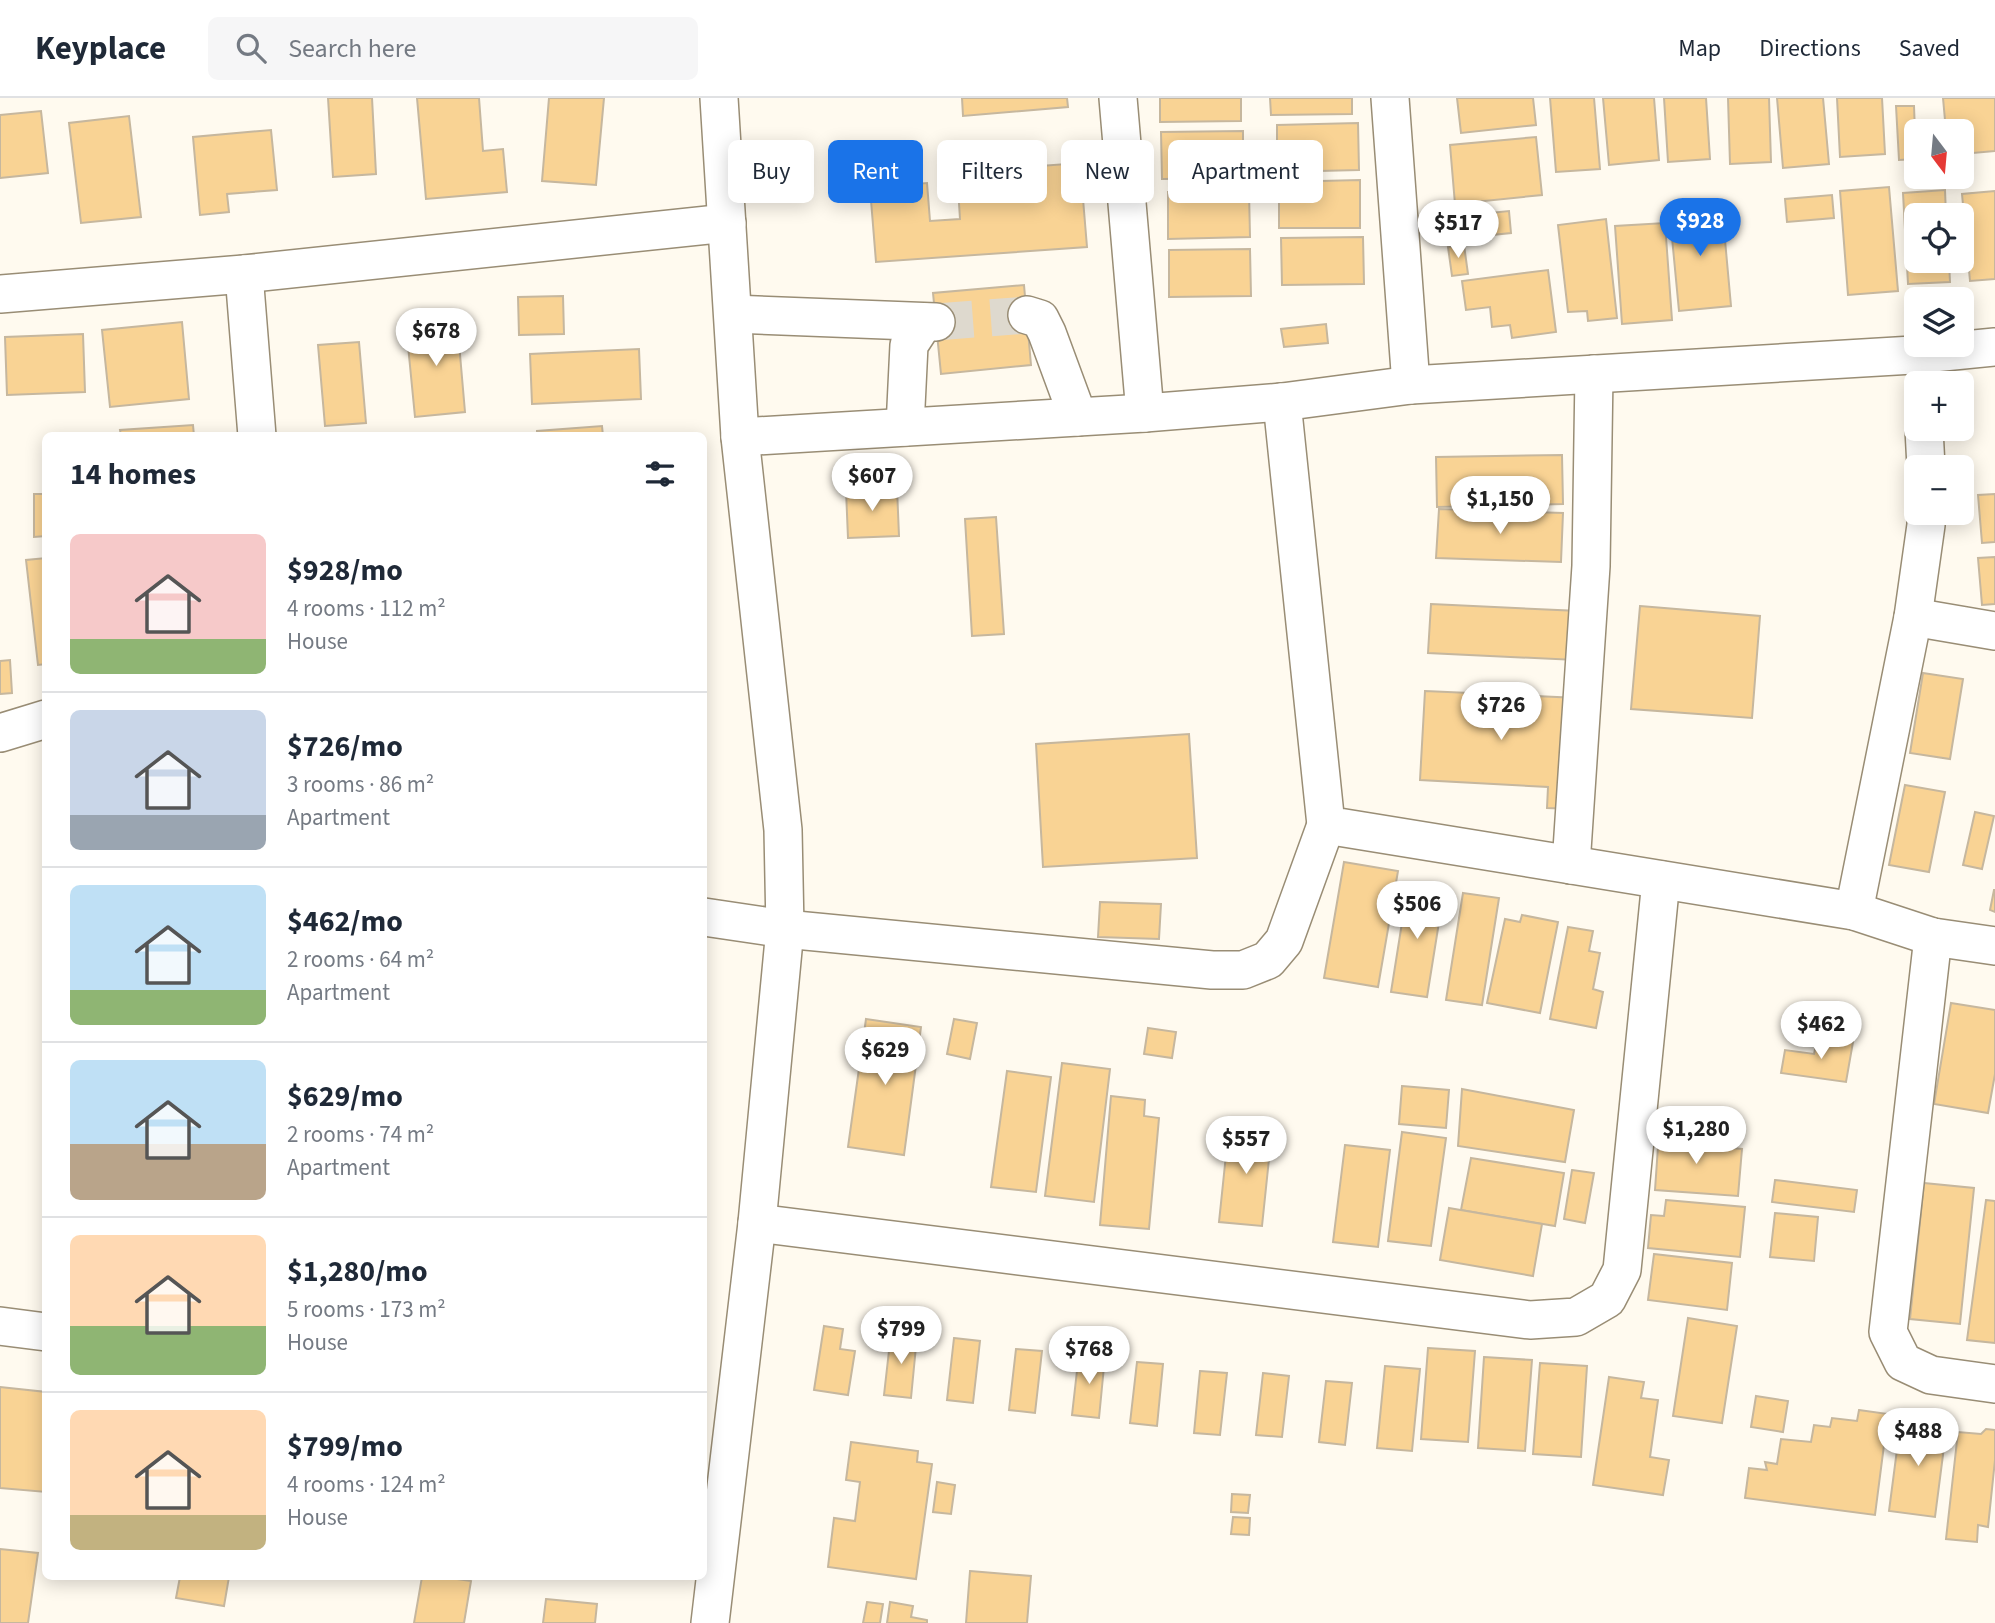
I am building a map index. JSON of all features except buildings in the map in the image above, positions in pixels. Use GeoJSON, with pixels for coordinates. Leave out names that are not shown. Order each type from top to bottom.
{"type":"FeatureCollection","features":[{"type":"Feature","properties":{"kind":"street"},"geometry":{"type":"LineString","coordinates":[[710,1623],[719,1413],[757,1223],[785,929],[783,830],[740,437],[719,98]]}},
{"type":"Feature","properties":{"kind":"street"},"geometry":{"type":"LineString","coordinates":[[1118,98],[1145,413]]}},
{"type":"Feature","properties":{"kind":"street"},"geometry":{"type":"LineString","coordinates":[[1390,98],[1411,385]]}},
{"type":"Feature","properties":{"kind":"street"},"geometry":{"type":"LineString","coordinates":[[0,295],[244,274],[727,223]]}},
{"type":"Feature","properties":{"kind":"street"},"geometry":{"type":"LineString","coordinates":[[244,274],[257,432]]}},
{"type":"Feature","properties":{"kind":"street"},"geometry":{"type":"LineString","coordinates":[[733,314],[930,322],[909,345],[905,428]]}},
{"type":"Feature","properties":{"kind":"street"},"geometry":{"type":"LineString","coordinates":[[1027,315],[1040,319],[1047,333],[1078,417]]}},
{"type":"Feature","properties":{"kind":"street"},"geometry":{"type":"LineString","coordinates":[[740,437],[1145,413],[1282,402],[1411,385],[1594,374],[1915,369],[1995,347]]}},
{"type":"Feature","properties":{"kind":"street"},"geometry":{"type":"LineString","coordinates":[[1571,865],[1591,566],[1594,374]]}},
{"type":"Feature","properties":{"kind":"street"},"geometry":{"type":"LineString","coordinates":[[707,917],[785,929],[1212,970],[1243,970],[1268,960],[1284,941],[1326,825],[1282,402]]}},
{"type":"Feature","properties":{"kind":"street"},"geometry":{"type":"LineString","coordinates":[[1854,911],[1913,617],[1926,525]]}},
{"type":"Feature","properties":{"kind":"street"},"geometry":{"type":"LineString","coordinates":[[1913,617],[1995,631]]}},
{"type":"Feature","properties":{"kind":"street"},"geometry":{"type":"LineString","coordinates":[[0,733],[42,720]]}},
{"type":"Feature","properties":{"kind":"street"},"geometry":{"type":"LineString","coordinates":[[1326,825],[1854,911],[1933,937],[1995,946]]}},
{"type":"Feature","properties":{"kind":"street"},"geometry":{"type":"LineString","coordinates":[[757,1223],[1530,1320],[1576,1317],[1607,1299],[1622,1270],[1661,880]]}},
{"type":"Feature","properties":{"kind":"street"},"geometry":{"type":"LineString","coordinates":[[1933,937],[1888,1332],[1903,1362],[1931,1375],[1995,1384]]}},
{"type":"Feature","properties":{"kind":"street"},"geometry":{"type":"LineString","coordinates":[[0,1326],[42,1331]]}},
{"type":"Feature","properties":{"kind":"tunnel"},"geometry":{"type":"LineString","coordinates":[[936,322],[1027,315]]}}]}
